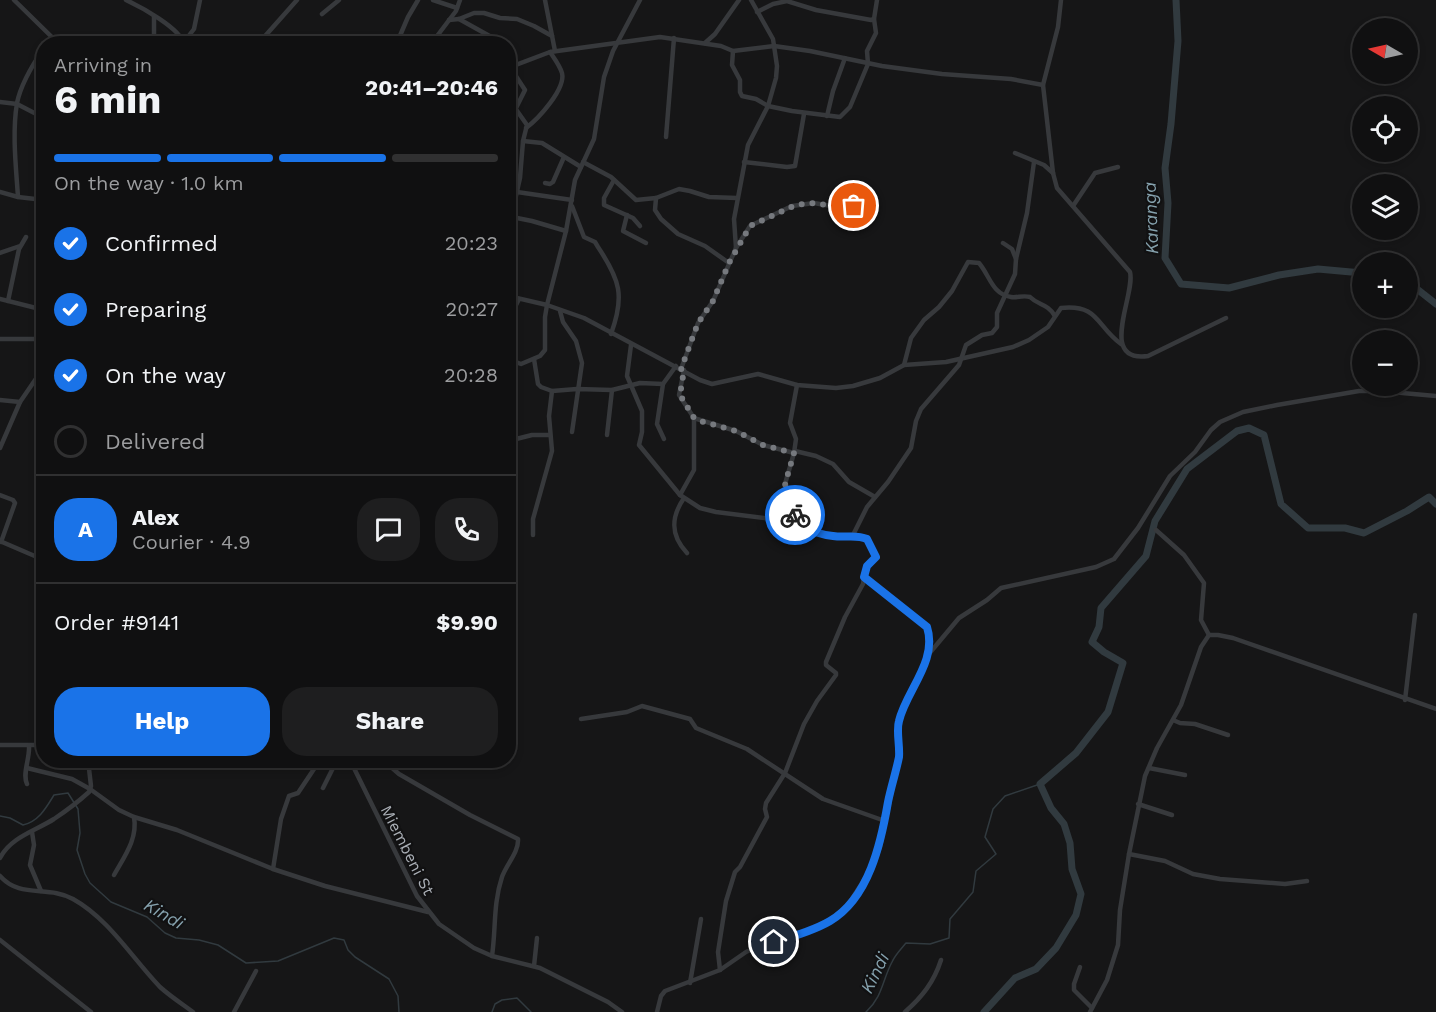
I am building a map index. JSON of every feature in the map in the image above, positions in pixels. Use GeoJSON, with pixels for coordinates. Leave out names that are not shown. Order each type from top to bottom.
{"type":"FeatureCollection","features":[{"type":"Feature","properties":{"kind":"street"},"geometry":{"type":"LineString","coordinates":[[14,0],[52,36]]}},
{"type":"Feature","properties":{"kind":"street"},"geometry":{"type":"LineString","coordinates":[[20,6],[25,0]]}},
{"type":"Feature","properties":{"kind":"street"},"geometry":{"type":"LineString","coordinates":[[126,0],[154,16],[180,36]]}},
{"type":"Feature","properties":{"kind":"street"},"geometry":{"type":"LineString","coordinates":[[189,36],[194,29],[200,0]]}},
{"type":"Feature","properties":{"kind":"street"},"geometry":{"type":"LineString","coordinates":[[265,36],[297,0]]}},
{"type":"Feature","properties":{"kind":"street"},"geometry":{"type":"LineString","coordinates":[[322,14],[338,0]]}},
{"type":"Feature","properties":{"kind":"street"},"geometry":{"type":"LineString","coordinates":[[400,36],[418,0]]}},
{"type":"Feature","properties":{"kind":"street"},"geometry":{"type":"LineString","coordinates":[[433,0],[456,9],[460,19],[490,36]]}},
{"type":"Feature","properties":{"kind":"street"},"geometry":{"type":"LineString","coordinates":[[438,36],[460,0]]}},
{"type":"Feature","properties":{"kind":"street"},"geometry":{"type":"LineString","coordinates":[[526,128],[544,111],[560,85],[561,72],[553,51],[545,0]]}},
{"type":"Feature","properties":{"kind":"street"},"geometry":{"type":"LineString","coordinates":[[516,363],[534,359],[545,350],[544,317],[572,206],[574,184],[594,139],[604,77],[618,42],[640,0]]}},
{"type":"Feature","properties":{"kind":"street"},"geometry":{"type":"LineString","coordinates":[[705,44],[739,0]]}},
{"type":"Feature","properties":{"kind":"street"},"geometry":{"type":"LineString","coordinates":[[736,248],[734,226],[744,162],[750,138],[768,106],[777,71],[770,31],[752,0]]}},
{"type":"Feature","properties":{"kind":"street"},"geometry":{"type":"LineString","coordinates":[[733,51],[732,65],[740,80],[741,95],[756,99],[768,106],[804,114],[840,117],[846,113],[868,64],[868,47],[876,33],[874,19],[878,0]]}},
{"type":"Feature","properties":{"kind":"street"},"geometry":{"type":"LineString","coordinates":[[1061,0],[1058,27],[1043,85],[1053,173],[1057,188],[1130,272],[1122,320],[1124,349],[1135,356],[1148,356],[1226,318]]}},
{"type":"Feature","properties":{"kind":"street"},"geometry":{"type":"LineString","coordinates":[[757,12],[773,4],[787,1],[816,10],[837,12],[865,20],[874,19]]}},
{"type":"Feature","properties":{"kind":"street"},"geometry":{"type":"LineString","coordinates":[[449,20],[460,19],[470,13],[513,18],[552,36]]}},
{"type":"Feature","properties":{"kind":"street"},"geometry":{"type":"LineString","coordinates":[[154,16],[154,36]]}},
{"type":"Feature","properties":{"kind":"street"},"geometry":{"type":"LineString","coordinates":[[516,65],[553,51],[660,37],[721,46],[733,51],[774,46],[810,51],[868,64],[1043,85]]}},
{"type":"Feature","properties":{"kind":"street"},"geometry":{"type":"LineString","coordinates":[[666,137],[674,38]]}},
{"type":"Feature","properties":{"kind":"street"},"geometry":{"type":"LineString","coordinates":[[827,116],[845,58]]}},
{"type":"Feature","properties":{"kind":"street"},"geometry":{"type":"LineString","coordinates":[[18,197],[17,104],[29,71],[36,60]]}},
{"type":"Feature","properties":{"kind":"street"},"geometry":{"type":"LineString","coordinates":[[516,78],[525,90],[516,108],[525,120],[526,128],[516,199]]}},
{"type":"Feature","properties":{"kind":"street"},"geometry":{"type":"LineString","coordinates":[[0,102],[17,104],[36,114]]}},
{"type":"Feature","properties":{"kind":"street"},"geometry":{"type":"LineString","coordinates":[[744,162],[795,166],[804,114]]}},
{"type":"Feature","properties":{"kind":"street"},"geometry":{"type":"LineString","coordinates":[[523,141],[538,142],[564,157],[601,170],[636,200],[656,198],[679,189],[709,197],[737,198]]}},
{"type":"Feature","properties":{"kind":"street"},"geometry":{"type":"LineString","coordinates":[[1015,153],[1044,165],[1053,173]]}},
{"type":"Feature","properties":{"kind":"street"},"geometry":{"type":"LineString","coordinates":[[545,183],[552,183],[564,157]]}},
{"type":"Feature","properties":{"kind":"street"},"geometry":{"type":"LineString","coordinates":[[1044,165],[1052,161]]}},
{"type":"Feature","properties":{"kind":"street"},"geometry":{"type":"LineString","coordinates":[[853,535],[874,497],[888,482],[911,448],[916,421],[921,409],[960,365],[968,343],[996,329],[996,315],[1015,274],[1034,162]]}},
{"type":"Feature","properties":{"kind":"street"},"geometry":{"type":"LineString","coordinates":[[1073,206],[1095,173],[1118,167]]}},
{"type":"Feature","properties":{"kind":"street"},"geometry":{"type":"LineString","coordinates":[[614,180],[604,198],[604,205],[627,215],[640,226]]}},
{"type":"Feature","properties":{"kind":"street"},"geometry":{"type":"LineString","coordinates":[[0,192],[36,199]]}},
{"type":"Feature","properties":{"kind":"street"},"geometry":{"type":"LineString","coordinates":[[517,192],[572,200]]}},
{"type":"Feature","properties":{"kind":"street"},"geometry":{"type":"LineString","coordinates":[[656,198],[655,210],[661,219],[678,234],[705,246],[729,263]]}},
{"type":"Feature","properties":{"kind":"street"},"geometry":{"type":"LineString","coordinates":[[687,553],[676,538],[673,523],[677,508],[694,470],[694,418],[680,395],[680,368],[698,323],[713,301],[736,248],[750,226],[792,206],[814,203],[848,209],[863,204]]}},
{"type":"Feature","properties":{"kind":"street"},"geometry":{"type":"LineString","coordinates":[[572,206],[584,237],[595,242],[617,282],[620,305],[611,334]]}},
{"type":"Feature","properties":{"kind":"street"},"geometry":{"type":"LineString","coordinates":[[627,215],[623,231],[646,243]]}},
{"type":"Feature","properties":{"kind":"street"},"geometry":{"type":"LineString","coordinates":[[516,218],[532,220],[566,231]]}},
{"type":"Feature","properties":{"kind":"street"},"geometry":{"type":"LineString","coordinates":[[8,301],[20,246],[26,237]]}},
{"type":"Feature","properties":{"kind":"street"},"geometry":{"type":"LineString","coordinates":[[1003,243],[1014,252],[1016,260]]}},
{"type":"Feature","properties":{"kind":"street"},"geometry":{"type":"LineString","coordinates":[[0,253],[20,246]]}},
{"type":"Feature","properties":{"kind":"street"},"geometry":{"type":"LineString","coordinates":[[904,365],[911,338],[924,320],[952,291],[968,262],[979,264],[994,289],[1004,295],[1030,297],[1047,306],[1055,316]]}},
{"type":"Feature","properties":{"kind":"street"},"geometry":{"type":"LineString","coordinates":[[516,298],[547,305],[584,318],[632,345],[712,384],[758,374],[796,384],[836,388],[853,386],[880,378],[904,365],[961,359],[1024,343],[1048,327],[1061,308],[1086,310],[1098,317],[1108,334],[1122,344]]}},
{"type":"Feature","properties":{"kind":"street"},"geometry":{"type":"LineString","coordinates":[[0,299],[36,308]]}},
{"type":"Feature","properties":{"kind":"street"},"geometry":{"type":"LineString","coordinates":[[516,305],[519,299]]}},
{"type":"Feature","properties":{"kind":"street"},"geometry":{"type":"LineString","coordinates":[[560,311],[563,322],[570,328],[576,342],[583,367],[577,389],[572,432]]}},
{"type":"Feature","properties":{"kind":"street"},"geometry":{"type":"LineString","coordinates":[[1,337],[36,339]]}},
{"type":"Feature","properties":{"kind":"street"},"geometry":{"type":"LineString","coordinates":[[632,345],[627,370],[630,386],[642,411],[642,432],[639,445],[682,496],[706,510],[780,520],[829,536],[853,535],[867,539],[876,557],[867,566],[861,590],[845,617],[826,662],[826,665],[836,675],[804,724],[785,773],[766,803],[767,817],[734,875],[726,901],[720,935],[720,970]]}},
{"type":"Feature","properties":{"kind":"street"},"geometry":{"type":"LineString","coordinates":[[534,359],[538,384],[552,391],[612,390],[640,383],[663,384]]}},
{"type":"Feature","properties":{"kind":"street"},"geometry":{"type":"LineString","coordinates":[[664,439],[657,424],[663,384],[680,368]]}},
{"type":"Feature","properties":{"kind":"street"},"geometry":{"type":"LineString","coordinates":[[0,448],[20,402],[36,379]]}},
{"type":"Feature","properties":{"kind":"street"},"geometry":{"type":"LineString","coordinates":[[796,384],[790,423],[796,437],[785,484],[792,499],[796,524]]}},
{"type":"Feature","properties":{"kind":"street"},"geometry":{"type":"LineString","coordinates":[[606,435],[612,390]]}},
{"type":"Feature","properties":{"kind":"street"},"geometry":{"type":"LineString","coordinates":[[657,1012],[663,993],[720,970],[746,952],[761,945],[827,923],[838,915],[857,893],[873,866],[885,821],[900,748],[899,721],[928,655],[958,618],[990,598],[1000,588],[1096,567],[1114,559],[1138,528],[1170,476],[1195,452],[1220,422],[1254,410],[1359,391],[1380,390],[1436,396]]}},
{"type":"Feature","properties":{"kind":"street"},"geometry":{"type":"LineString","coordinates":[[533,535],[533,519],[551,457],[549,408],[552,391]]}},
{"type":"Feature","properties":{"kind":"street"},"geometry":{"type":"LineString","coordinates":[[0,400],[20,402]]}},
{"type":"Feature","properties":{"kind":"street"},"geometry":{"type":"LineString","coordinates":[[694,418],[736,431],[763,445],[816,456],[832,464],[849,482],[874,497]]}},
{"type":"Feature","properties":{"kind":"street"},"geometry":{"type":"LineString","coordinates":[[516,438],[519,440],[532,435],[550,435]]}},
{"type":"Feature","properties":{"kind":"street"},"geometry":{"type":"LineString","coordinates":[[0,495],[15,503],[0,542],[36,557]]}},
{"type":"Feature","properties":{"kind":"street"},"geometry":{"type":"LineString","coordinates":[[1156,530],[1184,555],[1204,583],[1201,620],[1209,635]]}},
{"type":"Feature","properties":{"kind":"street"},"geometry":{"type":"LineString","coordinates":[[864,577],[927,627],[928,655]]}},
{"type":"Feature","properties":{"kind":"street"},"geometry":{"type":"LineString","coordinates":[[1405,700],[1415,615]]}},
{"type":"Feature","properties":{"kind":"street"},"geometry":{"type":"LineString","coordinates":[[1080,967],[1074,990],[1091,1010],[1107,980],[1118,945],[1120,910],[1129,854],[1138,804],[1149,768],[1187,690],[1201,647],[1209,635],[1218,634],[1233,638],[1436,710]]}},
{"type":"Feature","properties":{"kind":"street"},"geometry":{"type":"LineString","coordinates":[[581,719],[627,712],[644,706],[690,719],[696,728],[747,749],[785,773],[805,789],[833,804],[885,821]]}},
{"type":"Feature","properties":{"kind":"street"},"geometry":{"type":"LineString","coordinates":[[1173,720],[1195,724],[1228,735]]}},
{"type":"Feature","properties":{"kind":"street"},"geometry":{"type":"LineString","coordinates":[[0,745],[36,746]]}},
{"type":"Feature","properties":{"kind":"street"},"geometry":{"type":"LineString","coordinates":[[27,784],[24,779],[29,746]]}},
{"type":"Feature","properties":{"kind":"street"},"geometry":{"type":"LineString","coordinates":[[27,768],[72,779],[134,817],[177,830],[273,869],[325,886],[428,912]]}},
{"type":"Feature","properties":{"kind":"street"},"geometry":{"type":"LineString","coordinates":[[89,768],[90,789]]}},
{"type":"Feature","properties":{"kind":"street"},"geometry":{"type":"LineString","coordinates":[[273,869],[281,819],[289,796],[298,793],[315,768]]}},
{"type":"Feature","properties":{"kind":"street"},"geometry":{"type":"LineString","coordinates":[[323,788],[333,768]]}},
{"type":"Feature","properties":{"kind":"street","name":"Miembeni St"},"geometry":{"type":"LineString","coordinates":[[354,768],[417,896],[439,924],[492,956],[534,966],[608,1002],[622,1012]]}},
{"type":"Feature","properties":{"kind":"street"},"geometry":{"type":"LineString","coordinates":[[391,768],[470,815],[518,839],[518,845],[505,867],[495,901],[492,956]]}},
{"type":"Feature","properties":{"kind":"street"},"geometry":{"type":"LineString","coordinates":[[1149,768],[1185,775]]}},
{"type":"Feature","properties":{"kind":"street"},"geometry":{"type":"LineString","coordinates":[[0,858],[15,840],[69,809],[90,789]]}},
{"type":"Feature","properties":{"kind":"street"},"geometry":{"type":"LineString","coordinates":[[1138,804],[1172,815]]}},
{"type":"Feature","properties":{"kind":"street"},"geometry":{"type":"LineString","coordinates":[[114,875],[136,831],[134,817]]}},
{"type":"Feature","properties":{"kind":"street"},"geometry":{"type":"LineString","coordinates":[[32,832],[34,845],[30,864],[41,891]]}},
{"type":"Feature","properties":{"kind":"street"},"geometry":{"type":"LineString","coordinates":[[1129,854],[1165,861],[1192,874],[1220,879],[1285,884],[1307,881]]}},
{"type":"Feature","properties":{"kind":"street"},"geometry":{"type":"LineString","coordinates":[[0,876],[14,887],[67,896],[80,904],[120,940],[161,987],[193,1012]]}},
{"type":"Feature","properties":{"kind":"street"},"geometry":{"type":"LineString","coordinates":[[690,983],[701,919]]}},
{"type":"Feature","properties":{"kind":"street"},"geometry":{"type":"LineString","coordinates":[[534,966],[537,938]]}},
{"type":"Feature","properties":{"kind":"street"},"geometry":{"type":"LineString","coordinates":[[0,940],[92,1012]]}},
{"type":"Feature","properties":{"kind":"street"},"geometry":{"type":"LineString","coordinates":[[905,1012],[923,995],[941,960]]}},
{"type":"Feature","properties":{"kind":"street"},"geometry":{"type":"LineString","coordinates":[[234,1012],[256,970]]}},
{"type":"Feature","properties":{"kind":"waterway","name":"Karanga"},"geometry":{"type":"LineString","coordinates":[[1176,0],[1178,41],[1165,168],[1168,203],[1165,258],[1181,284],[1229,288],[1279,275],[1318,269],[1352,272]]}},
{"type":"Feature","properties":{"kind":"waterway","name":"Karanga"},"geometry":{"type":"LineString","coordinates":[[1418,290],[1436,304]]}},
{"type":"Feature","properties":{"kind":"waterway"},"geometry":{"type":"LineString","coordinates":[[984,1012],[1015,978],[1036,969],[1056,948],[1076,915],[1081,894],[1072,869],[1070,843],[1064,824],[1051,808],[1040,784],[1076,753],[1108,712],[1123,663],[1092,642],[1099,627],[1101,608],[1146,556],[1155,521],[1187,469],[1237,431],[1249,428],[1264,435],[1281,504],[1308,528],[1345,528],[1364,533],[1429,497],[1436,504]]}},
{"type":"Feature","properties":{"kind":"waterway","name":"Kindi"},"geometry":{"type":"LineString","coordinates":[[866,1012],[879,994],[893,959],[906,943],[930,944],[949,938],[950,919],[973,892],[976,871],[996,854],[985,837],[993,809],[1005,796],[1040,784]]}},
{"type":"Feature","properties":{"kind":"waterway","name":"Kindi"},"geometry":{"type":"LineString","coordinates":[[0,816],[23,825],[29,823],[38,817],[54,795],[68,793],[78,809],[80,833],[77,850],[85,874],[90,883],[111,902],[147,917],[165,933],[176,938],[199,940],[218,945],[246,963],[278,961],[334,938],[344,940],[348,950],[355,957],[389,979],[398,996],[399,1012]]}},
{"type":"Feature","properties":{"kind":"waterway","name":"Kindi"},"geometry":{"type":"LineString","coordinates":[[492,1012],[495,1004],[502,1000],[517,998],[531,1012]]}},
{"type":"Feature","properties":{"kind":"way so far"},"geometry":{"type":"LineString","coordinates":[[795,515],[792,499],[785,484],[794,453],[763,445],[736,431],[694,418],[680,395],[684,370],[681,369],[698,323],[713,301],[725,270],[750,226],[796,205],[814,203],[848,209],[854,206]]}},
{"type":"Feature","properties":{"kind":"route"},"geometry":{"type":"LineString","coordinates":[[774,942],[832,920],[846,908],[873,866],[883,836],[897,766],[900,748],[899,721],[928,655],[929,631],[927,627],[864,577],[867,566],[876,557],[867,539],[853,535],[838,537],[813,532],[796,524],[795,515]]}}]}
